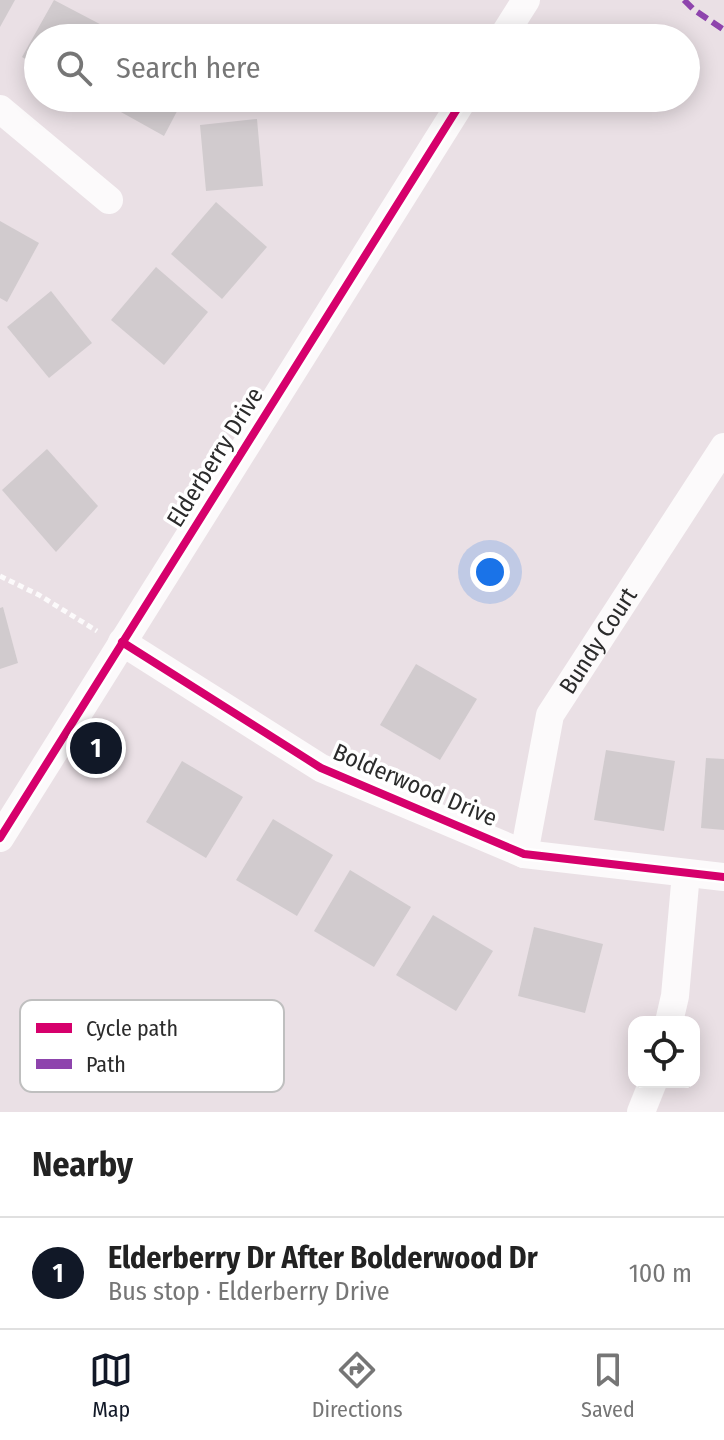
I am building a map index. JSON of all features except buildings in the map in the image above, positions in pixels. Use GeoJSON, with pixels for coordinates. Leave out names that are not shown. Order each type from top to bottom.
{"type":"FeatureCollection","features":[{"type":"Feature","properties":{"kind":"street"},"geometry":{"type":"LineString","coordinates":[[511,24],[526,0]]}},
{"type":"Feature","properties":{"kind":"street"},"geometry":{"type":"LineString","coordinates":[[0,109],[109,200]]}},
{"type":"Feature","properties":{"kind":"street","name":"Elderberry Drive"},"geometry":{"type":"LineString","coordinates":[[0,838],[110,637],[455,112]]}},
{"type":"Feature","properties":{"kind":"street","name":"Bundy Court"},"geometry":{"type":"LineString","coordinates":[[524,854],[550,715],[724,447]]}},
{"type":"Feature","properties":{"kind":"street","name":"Bolderwood Drive"},"geometry":{"type":"LineString","coordinates":[[110,637],[321,768],[524,854],[724,877]]}},
{"type":"Feature","properties":{"kind":"street"},"geometry":{"type":"LineString","coordinates":[[670,1016],[675,996],[686,873]]}},
{"type":"Feature","properties":{"kind":"street"},"geometry":{"type":"LineString","coordinates":[[641,1112],[651,1088]]}},
{"type":"Feature","properties":{"kind":"path"},"geometry":{"type":"LineString","coordinates":[[0,576],[110,637]]}},
{"type":"Feature","properties":{"kind":"marked path"},"geometry":{"type":"LineString","coordinates":[[684,0],[724,30]]}},
{"type":"Feature","properties":{"kind":"cycle path"},"geometry":{"type":"LineString","coordinates":[[0,838],[455,112]]}},
{"type":"Feature","properties":{"kind":"cycle path"},"geometry":{"type":"LineString","coordinates":[[122,642],[321,768],[524,854],[724,877]]}},
{"type":"Feature","properties":{"kind":"place","name":"Elderberry Dr After Bolderwood Dr"},"geometry":{"type":"Point","coordinates":[96,748]}}]}
